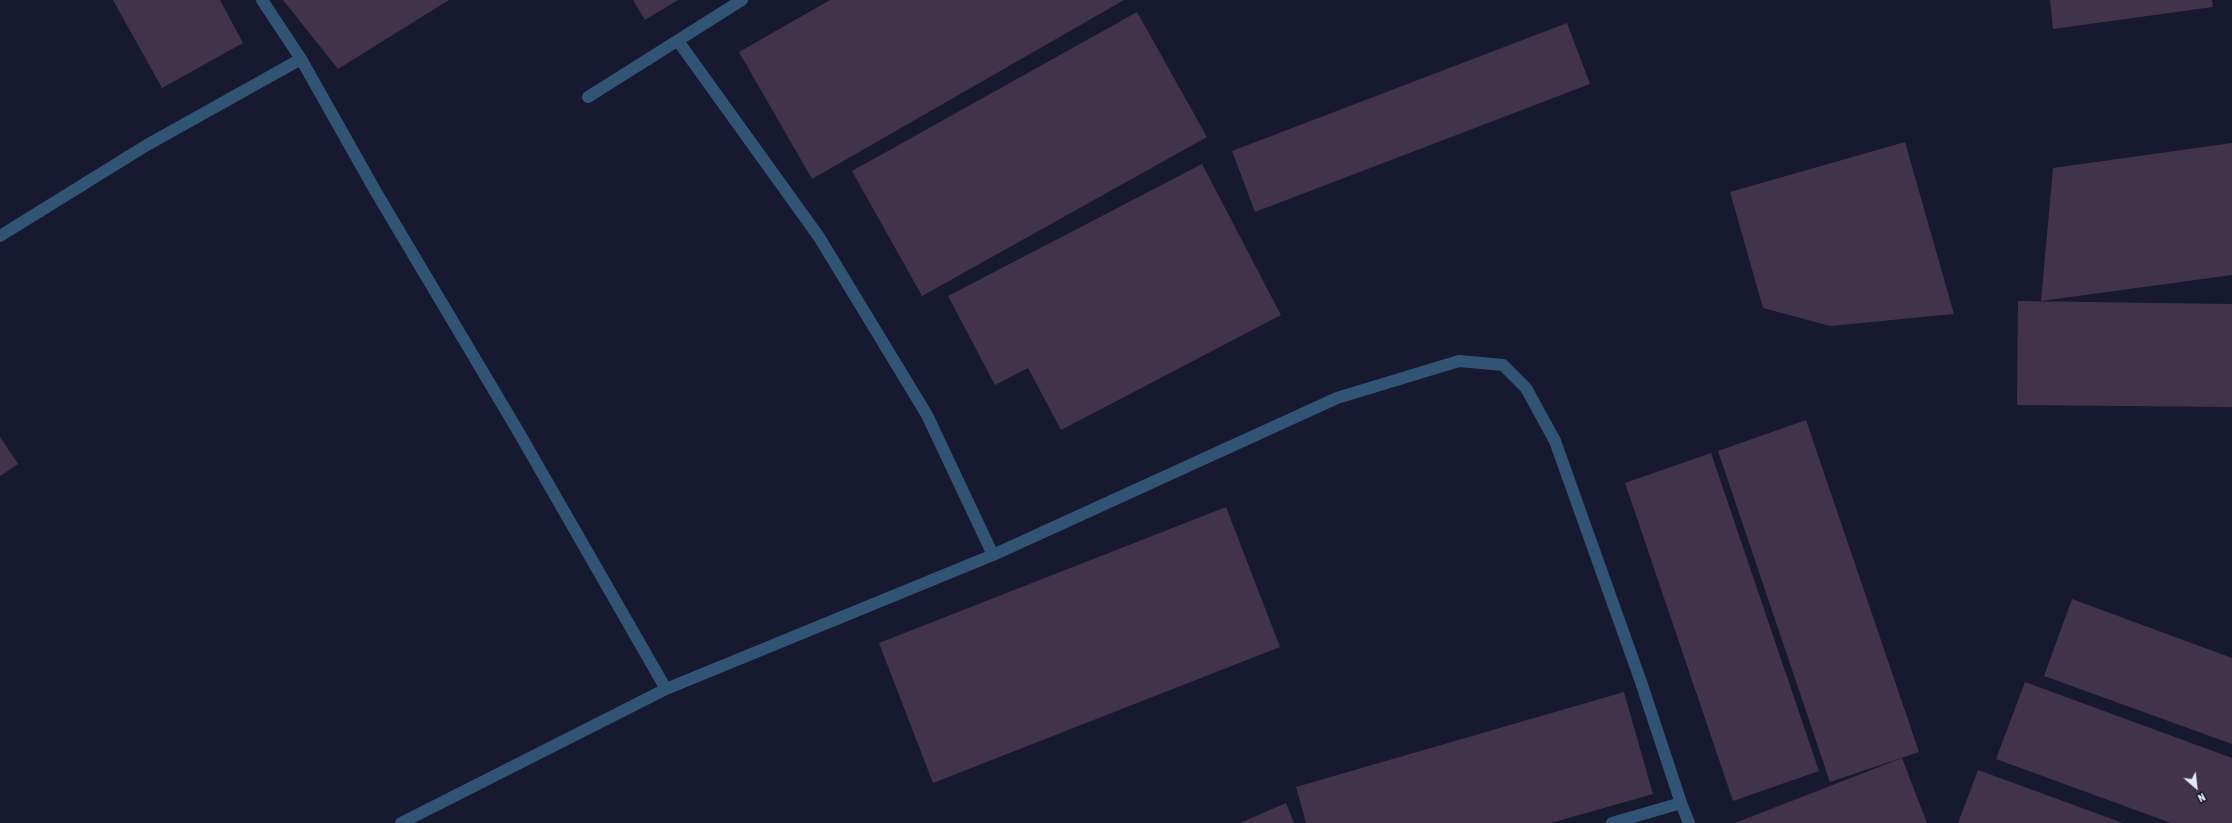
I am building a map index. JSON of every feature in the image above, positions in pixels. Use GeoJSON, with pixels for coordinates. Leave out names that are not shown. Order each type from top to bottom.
{"type":"FeatureCollection","features":[{"type":"Feature","properties":{"kind":"lane"},"geometry":{"type":"LineString","coordinates":[[262,0],[301,59],[376,192],[518,431],[666,688]]}},
{"type":"Feature","properties":{"kind":"lane"},"geometry":{"type":"LineString","coordinates":[[588,97],[742,0]]}},
{"type":"Feature","properties":{"kind":"lane"},"geometry":{"type":"LineString","coordinates":[[678,41],[819,237],[927,415],[993,555]]}},
{"type":"Feature","properties":{"kind":"lane"},"geometry":{"type":"LineString","coordinates":[[0,236],[147,145],[301,59]]}},
{"type":"Feature","properties":{"kind":"lane"},"geometry":{"type":"LineString","coordinates":[[401,823],[666,688],[993,555],[1337,398],[1459,362],[1503,365],[1526,388],[1555,441],[1641,682],[1689,823]]}},
{"type":"Feature","properties":{"kind":"lane"},"geometry":{"type":"LineString","coordinates":[[1612,823],[1681,802]]}},
{"type":"Feature","properties":{"kind":"building"},"geometry":{"type":"Polygon","coordinates":[[[113,0],[220,0],[243,43],[162,88],[113,0]]]}},
{"type":"Feature","properties":{"kind":"building"},"geometry":{"type":"Polygon","coordinates":[[[283,0],[449,0],[338,69],[283,0]]]}},
{"type":"Feature","properties":{"kind":"building"},"geometry":{"type":"Polygon","coordinates":[[[633,0],[678,0],[645,20],[633,0]]]}},
{"type":"Feature","properties":{"kind":"building"},"geometry":{"type":"Polygon","coordinates":[[[830,0],[1124,0],[812,179],[739,52],[830,0]]]}},
{"type":"Feature","properties":{"kind":"building"},"geometry":{"type":"Polygon","coordinates":[[[2050,0],[2212,0],[2213,7],[2053,29],[2050,0]]]}},
{"type":"Feature","properties":{"kind":"building"},"geometry":{"type":"Polygon","coordinates":[[[1137,12],[1207,137],[922,296],[852,171],[1137,12]]]}},
{"type":"Feature","properties":{"kind":"building"},"geometry":{"type":"Polygon","coordinates":[[[1567,23],[1590,84],[1255,212],[1232,151],[1567,23]]]}},
{"type":"Feature","properties":{"kind":"building"},"geometry":{"type":"Polygon","coordinates":[[[1905,142],[1954,314],[1830,326],[1763,308],[1730,192],[1905,142]]]}},
{"type":"Feature","properties":{"kind":"building"},"geometry":{"type":"Polygon","coordinates":[[[2232,143],[2232,275],[2041,301],[2053,168],[2232,143]]]}},
{"type":"Feature","properties":{"kind":"building"},"geometry":{"type":"Polygon","coordinates":[[[1202,164],[1281,315],[1061,430],[1028,368],[995,385],[948,296],[1202,164]]]}},
{"type":"Feature","properties":{"kind":"building"},"geometry":{"type":"Polygon","coordinates":[[[2018,301],[2232,304],[2232,407],[2017,405],[2018,301]]]}},
{"type":"Feature","properties":{"kind":"building"},"geometry":{"type":"Polygon","coordinates":[[[1806,420],[1919,752],[1830,782],[1718,451],[1806,420]]]}},
{"type":"Feature","properties":{"kind":"building"},"geometry":{"type":"Polygon","coordinates":[[[0,437],[18,464],[0,476],[0,437]]]}},
{"type":"Feature","properties":{"kind":"building"},"geometry":{"type":"Polygon","coordinates":[[[1711,453],[1819,771],[1733,801],[1625,483],[1711,453]]]}},
{"type":"Feature","properties":{"kind":"building"},"geometry":{"type":"Polygon","coordinates":[[[1226,507],[1280,647],[933,783],[879,643],[1226,507]]]}},
{"type":"Feature","properties":{"kind":"building"},"geometry":{"type":"Polygon","coordinates":[[[2072,599],[2232,658],[2232,744],[2044,676],[2072,599]]]}},
{"type":"Feature","properties":{"kind":"building"},"geometry":{"type":"Polygon","coordinates":[[[2025,682],[2232,758],[2232,823],[2171,823],[1996,759],[2025,682]]]}},
{"type":"Feature","properties":{"kind":"building"},"geometry":{"type":"Polygon","coordinates":[[[1624,692],[1653,794],[1551,823],[1306,823],[1296,787],[1624,692]]]}},
{"type":"Feature","properties":{"kind":"building"},"geometry":{"type":"Polygon","coordinates":[[[1902,758],[1927,823],[1735,823],[1902,758]]]}},
{"type":"Feature","properties":{"kind":"building"},"geometry":{"type":"Polygon","coordinates":[[[1978,770],[2123,823],[1958,823],[1978,770]]]}},
{"type":"Feature","properties":{"kind":"building"},"geometry":{"type":"Polygon","coordinates":[[[1286,803],[1294,823],[1240,823],[1286,803]]]}}]}
